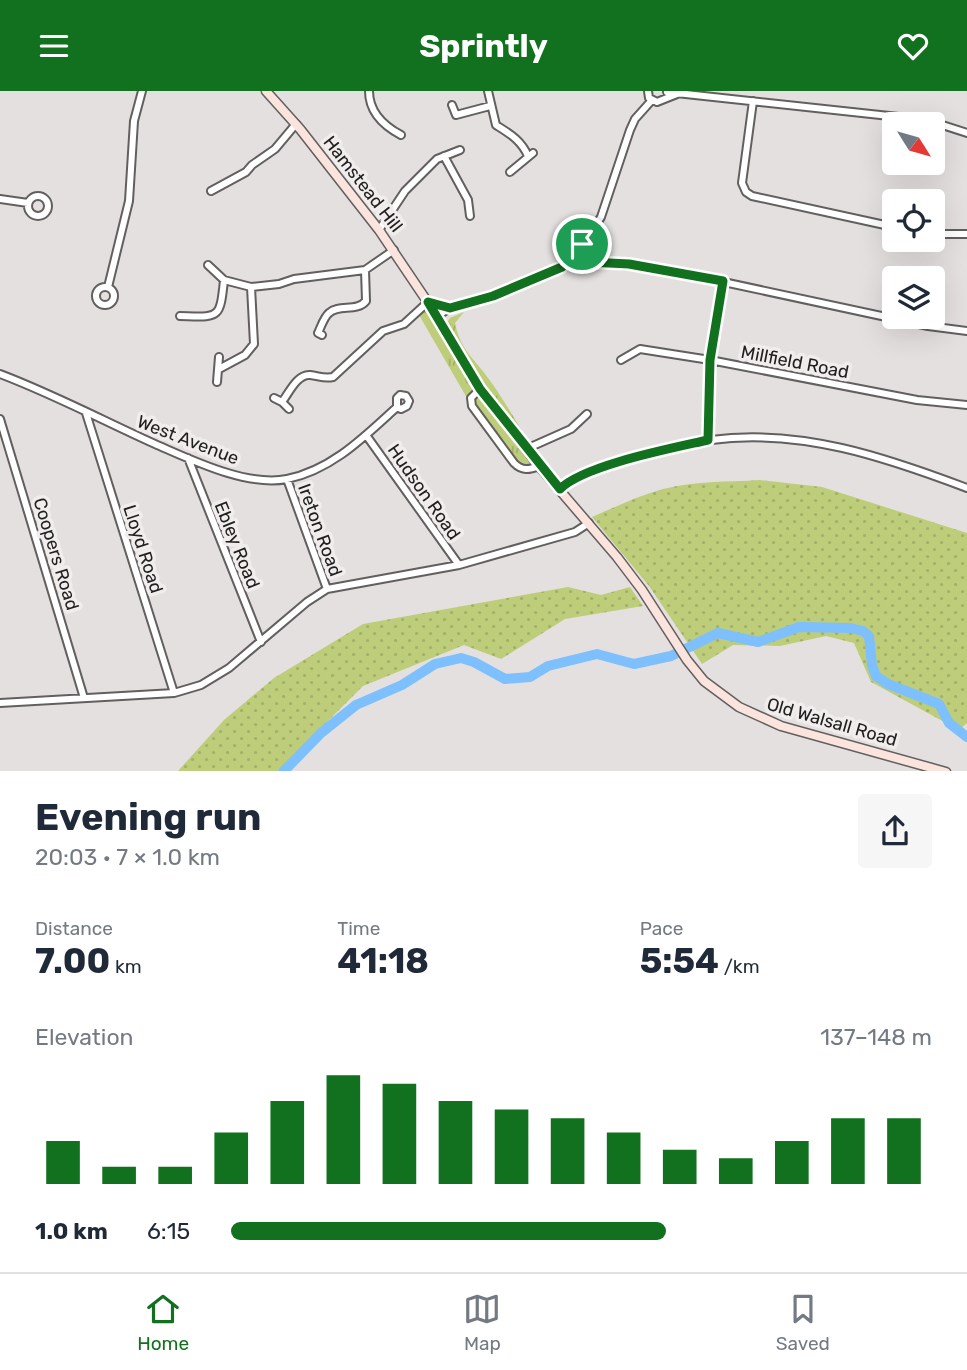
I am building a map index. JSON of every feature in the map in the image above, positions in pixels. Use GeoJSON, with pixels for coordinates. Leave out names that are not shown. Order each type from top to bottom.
{"type":"FeatureCollection","features":[{"type":"Feature","properties":{"kind":"main road","name":"Hamstead Hill"},"geometry":{"type":"LineString","coordinates":[[265,91],[296,124],[394,250],[480,389],[539,466],[642,590],[678,647]]}},
{"type":"Feature","properties":{"kind":"main road","name":"Old Walsall Road"},"geometry":{"type":"LineString","coordinates":[[678,647],[705,681],[721,695],[758,717],[781,726],[943,770]]}},
{"type":"Feature","properties":{"kind":"street"},"geometry":{"type":"LineString","coordinates":[[108,287],[129,201],[134,121],[142,91]]}},
{"type":"Feature","properties":{"kind":"street"},"geometry":{"type":"LineString","coordinates":[[369,91],[373,110],[392,130],[401,135]]}},
{"type":"Feature","properties":{"kind":"street"},"geometry":{"type":"LineString","coordinates":[[488,91],[496,125],[513,135],[531,154],[510,172]]}},
{"type":"Feature","properties":{"kind":"street"},"geometry":{"type":"LineString","coordinates":[[648,91],[652,100]]}},
{"type":"Feature","properties":{"kind":"street"},"geometry":{"type":"LineString","coordinates":[[652,100],[660,101],[667,94],[679,93],[930,121],[967,133]]}},
{"type":"Feature","properties":{"kind":"street"},"geometry":{"type":"LineString","coordinates":[[562,267],[601,217],[635,119],[652,100]]}},
{"type":"Feature","properties":{"kind":"street"},"geometry":{"type":"LineString","coordinates":[[753,101],[741,183],[746,192],[752,196],[882,224]]}},
{"type":"Feature","properties":{"kind":"street"},"geometry":{"type":"LineString","coordinates":[[452,105],[456,115],[490,106]]}},
{"type":"Feature","properties":{"kind":"street"},"geometry":{"type":"LineString","coordinates":[[211,191],[246,172],[275,149],[296,124]]}},
{"type":"Feature","properties":{"kind":"street"},"geometry":{"type":"LineString","coordinates":[[388,139],[392,130]]}},
{"type":"Feature","properties":{"kind":"street"},"geometry":{"type":"LineString","coordinates":[[379,230],[405,191],[437,159],[460,151]]}},
{"type":"Feature","properties":{"kind":"street"},"geometry":{"type":"LineString","coordinates":[[444,156],[468,200],[470,216]]}},
{"type":"Feature","properties":{"kind":"street"},"geometry":{"type":"LineString","coordinates":[[214,177],[220,186]]}},
{"type":"Feature","properties":{"kind":"street"},"geometry":{"type":"LineString","coordinates":[[0,199],[28,203]]}},
{"type":"Feature","properties":{"kind":"street"},"geometry":{"type":"LineString","coordinates":[[945,234],[966,234]]}},
{"type":"Feature","properties":{"kind":"street"},"geometry":{"type":"LineString","coordinates":[[582,244],[589,262]]}},
{"type":"Feature","properties":{"kind":"street"},"geometry":{"type":"LineString","coordinates":[[208,265],[224,280],[251,287],[365,269],[394,250]]}},
{"type":"Feature","properties":{"kind":"street"},"geometry":{"type":"LineString","coordinates":[[437,316],[450,308],[493,296],[562,267],[589,262],[629,264],[723,281],[967,331]]}},
{"type":"Feature","properties":{"kind":"street"},"geometry":{"type":"LineString","coordinates":[[322,335],[318,333],[327,314],[332,310],[362,306],[366,301],[365,269]]}},
{"type":"Feature","properties":{"kind":"street"},"geometry":{"type":"LineString","coordinates":[[180,316],[216,315],[221,307],[224,280]]}},
{"type":"Feature","properties":{"kind":"street"},"geometry":{"type":"LineString","coordinates":[[708,440],[710,360],[723,281]]}},
{"type":"Feature","properties":{"kind":"street"},"geometry":{"type":"LineString","coordinates":[[219,369],[245,355],[254,344],[251,287]]}},
{"type":"Feature","properties":{"kind":"street"},"geometry":{"type":"LineString","coordinates":[[282,402],[300,378],[307,375],[324,379],[333,377],[383,331],[404,324],[428,302],[450,308]]}},
{"type":"Feature","properties":{"kind":"street","name":"Millfield Road"},"geometry":{"type":"LineString","coordinates":[[621,360],[640,349],[917,400],[967,405]]}},
{"type":"Feature","properties":{"kind":"street"},"geometry":{"type":"LineString","coordinates":[[217,382],[219,358]]}},
{"type":"Feature","properties":{"kind":"street","name":"West Avenue"},"geometry":{"type":"LineString","coordinates":[[0,374],[188,459],[232,474],[264,480],[287,479],[310,473],[336,459],[397,407]]}},
{"type":"Feature","properties":{"kind":"street"},"geometry":{"type":"LineString","coordinates":[[480,389],[471,398],[471,406],[514,463],[525,470],[539,466]]}},
{"type":"Feature","properties":{"kind":"street"},"geometry":{"type":"LineString","coordinates":[[274,398],[289,409]]}},
{"type":"Feature","properties":{"kind":"street","name":"Lloyd Road"},"geometry":{"type":"LineString","coordinates":[[86,413],[174,693]]}},
{"type":"Feature","properties":{"kind":"street"},"geometry":{"type":"LineString","coordinates":[[526,449],[570,429],[587,414]]}},
{"type":"Feature","properties":{"kind":"street","name":"Coopers Road"},"geometry":{"type":"LineString","coordinates":[[0,419],[84,698]]}},
{"type":"Feature","properties":{"kind":"street","name":"Hudson Road"},"geometry":{"type":"LineString","coordinates":[[366,435],[459,565]]}},
{"type":"Feature","properties":{"kind":"street"},"geometry":{"type":"LineString","coordinates":[[560,489],[581,475],[652,453],[708,440],[751,438],[825,443],[897,462],[967,488]]}},
{"type":"Feature","properties":{"kind":"street","name":"Ebley Road"},"geometry":{"type":"LineString","coordinates":[[188,459],[261,642]]}},
{"type":"Feature","properties":{"kind":"street","name":"Ireton Road"},"geometry":{"type":"LineString","coordinates":[[287,479],[327,589]]}},
{"type":"Feature","properties":{"kind":"street"},"geometry":{"type":"LineString","coordinates":[[0,703],[174,693],[201,685],[229,668],[307,602],[327,589],[459,565],[565,535],[589,523]]}},
{"type":"Feature","properties":{"kind":"green space"},"geometry":{"type":"Polygon","coordinates":[[[426,311],[475,386],[467,398],[419,315],[426,311]]]}},
{"type":"Feature","properties":{"kind":"green space"},"geometry":{"type":"Polygon","coordinates":[[[464,312],[455,323],[462,343],[528,440],[523,438],[482,382],[447,323],[450,318],[464,312]]]}},
{"type":"Feature","properties":{"kind":"green space"},"geometry":{"type":"Polygon","coordinates":[[[481,394],[534,465],[520,467],[474,406],[474,401],[481,394]]]}},
{"type":"Feature","properties":{"kind":"green space"},"geometry":{"type":"Polygon","coordinates":[[[760,480],[822,487],[967,533],[967,723],[959,730],[871,682],[854,643],[826,636],[780,646],[733,645],[702,664],[649,586],[592,517],[675,486],[760,480]]]}},
{"type":"Feature","properties":{"kind":"green space"},"geometry":{"type":"Polygon","coordinates":[[[568,587],[601,595],[630,587],[643,606],[565,619],[501,659],[464,645],[363,686],[278,771],[178,771],[224,720],[274,678],[363,624],[568,587]]]}},
{"type":"Feature","properties":{"kind":"waterway"},"geometry":{"type":"LineString","coordinates":[[284,771],[321,733],[356,705],[402,685],[435,664],[461,658],[505,679],[530,677],[548,666],[597,654],[634,664],[671,656],[718,633],[758,642],[799,627],[850,628],[863,631],[869,636],[876,676],[888,684],[939,704],[949,723],[967,737]]}},
{"type":"Feature","properties":{"kind":"route"},"geometry":{"type":"LineString","coordinates":[[582,244],[589,262],[629,264],[723,281],[710,360],[708,440],[652,453],[581,475],[560,489],[480,389],[428,302],[450,308],[528,283],[562,267],[582,244]]}}]}
